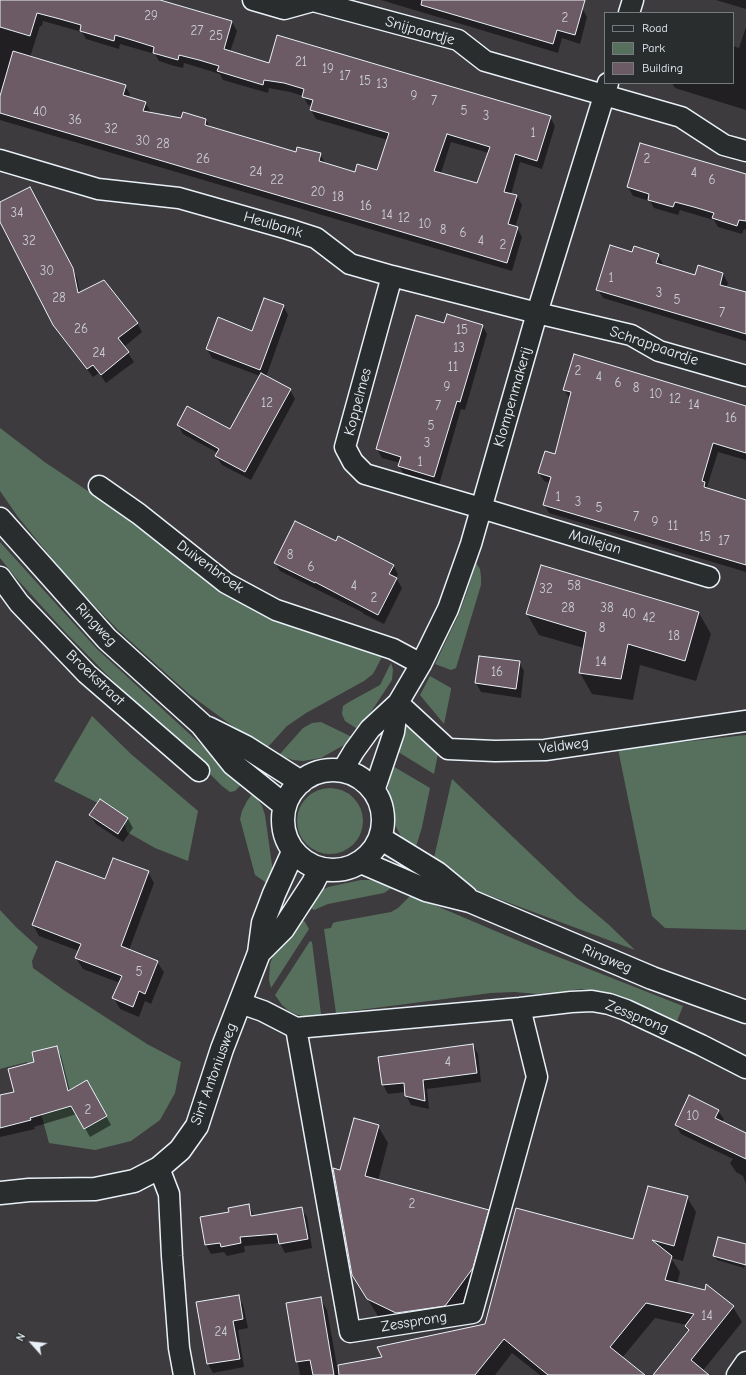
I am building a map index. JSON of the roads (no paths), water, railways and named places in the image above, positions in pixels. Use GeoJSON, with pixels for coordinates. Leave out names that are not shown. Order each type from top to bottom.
{"type":"FeatureCollection","features":[{"type":"Feature","properties":{"kind":"main road","name":"Ringweg"},"geometry":{"type":"LineString","coordinates":[[0,519],[107,639],[201,724],[233,764],[284,806]]}},
{"type":"Feature","properties":{"kind":"main road","name":"Ringweg"},"geometry":{"type":"LineString","coordinates":[[201,724],[246,747],[301,782]]}},
{"type":"Feature","properties":{"kind":"main road"},"geometry":{"type":"LineString","coordinates":[[323,771],[342,771],[360,778],[374,791],[380,804],[383,819],[380,838],[376,847],[361,862],[341,870],[320,870],[305,863],[293,852],[286,841],[282,818],[284,806],[292,791],[301,782],[314,774],[323,771]]}},
{"type":"Feature","properties":{"kind":"main road","name":"Ringweg"},"geometry":{"type":"LineString","coordinates":[[380,838],[437,873],[470,900]]}},
{"type":"Feature","properties":{"kind":"main road","name":"Sint Antoniusweg"},"geometry":{"type":"LineString","coordinates":[[0,1193],[29,1190],[95,1189],[134,1181],[159,1168],[180,1150],[197,1126],[222,1049],[259,953],[263,924],[274,894],[293,852]]}},
{"type":"Feature","properties":{"kind":"main road","name":"Ringweg"},"geometry":{"type":"LineString","coordinates":[[361,862],[426,890],[470,900],[652,978],[746,1012]]}},
{"type":"Feature","properties":{"kind":"main road","name":"Sint Antoniusweg"},"geometry":{"type":"LineString","coordinates":[[259,953],[283,929],[320,870]]}},
{"type":"Feature","properties":{"kind":"street","name":"Snijpaardje"},"geometry":{"type":"LineString","coordinates":[[253,0],[284,9],[313,1],[458,40],[485,61],[606,89],[681,117],[724,145],[746,151]]}},
{"type":"Feature","properties":{"kind":"street"},"geometry":{"type":"LineString","coordinates":[[629,12],[633,0]]}},
{"type":"Feature","properties":{"kind":"street","name":"Klompenmakerij"},"geometry":{"type":"LineString","coordinates":[[342,771],[370,729],[398,703],[448,609],[471,544],[537,313],[606,89]]}},
{"type":"Feature","properties":{"kind":"street","name":"Heulbank"},"geometry":{"type":"LineString","coordinates":[[0,160],[98,189],[179,198],[288,229],[316,238],[350,264],[537,313]]}},
{"type":"Feature","properties":{"kind":"street","name":"Koppelmes"},"geometry":{"type":"LineString","coordinates":[[392,276],[345,447],[353,462],[364,474],[481,508]]}},
{"type":"Feature","properties":{"kind":"street","name":"Schrappaardje"},"geometry":{"type":"LineString","coordinates":[[537,313],[631,335],[659,351],[746,376]]}},
{"type":"Feature","properties":{"kind":"street","name":"Duivenbroek"},"geometry":{"type":"LineString","coordinates":[[99,486],[139,514],[226,583],[276,610],[393,649],[420,664]]}},
{"type":"Feature","properties":{"kind":"street","name":"Mallejan"},"geometry":{"type":"LineString","coordinates":[[481,508],[709,577]]}},
{"type":"Feature","properties":{"kind":"street","name":"Broekstraat"},"geometry":{"type":"LineString","coordinates":[[0,576],[19,603],[87,674],[199,771]]}},
{"type":"Feature","properties":{"kind":"street","name":"Klompenmakerij"},"geometry":{"type":"LineString","coordinates":[[374,791],[394,732],[398,703]]}},
{"type":"Feature","properties":{"kind":"street","name":"Veldweg"},"geometry":{"type":"LineString","coordinates":[[398,703],[448,749],[495,751],[545,750],[746,721]]}},
{"type":"Feature","properties":{"kind":"street","name":"Zessprong"},"geometry":{"type":"LineString","coordinates":[[520,1008],[536,1077],[472,1313],[350,1332],[296,1028],[592,1001],[609,1004],[626,1010],[688,1038],[746,1068]]}},
{"type":"Feature","properties":{"kind":"street"},"geometry":{"type":"LineString","coordinates":[[240,1003],[262,1010],[296,1028]]}},
{"type":"Feature","properties":{"kind":"street"},"geometry":{"type":"LineString","coordinates":[[159,1168],[170,1194],[172,1256],[178,1341],[184,1375]]}},
{"type":"Feature","properties":{"kind":"street"},"geometry":{"type":"LineString","coordinates":[[737,1375],[746,1362]]}}]}
